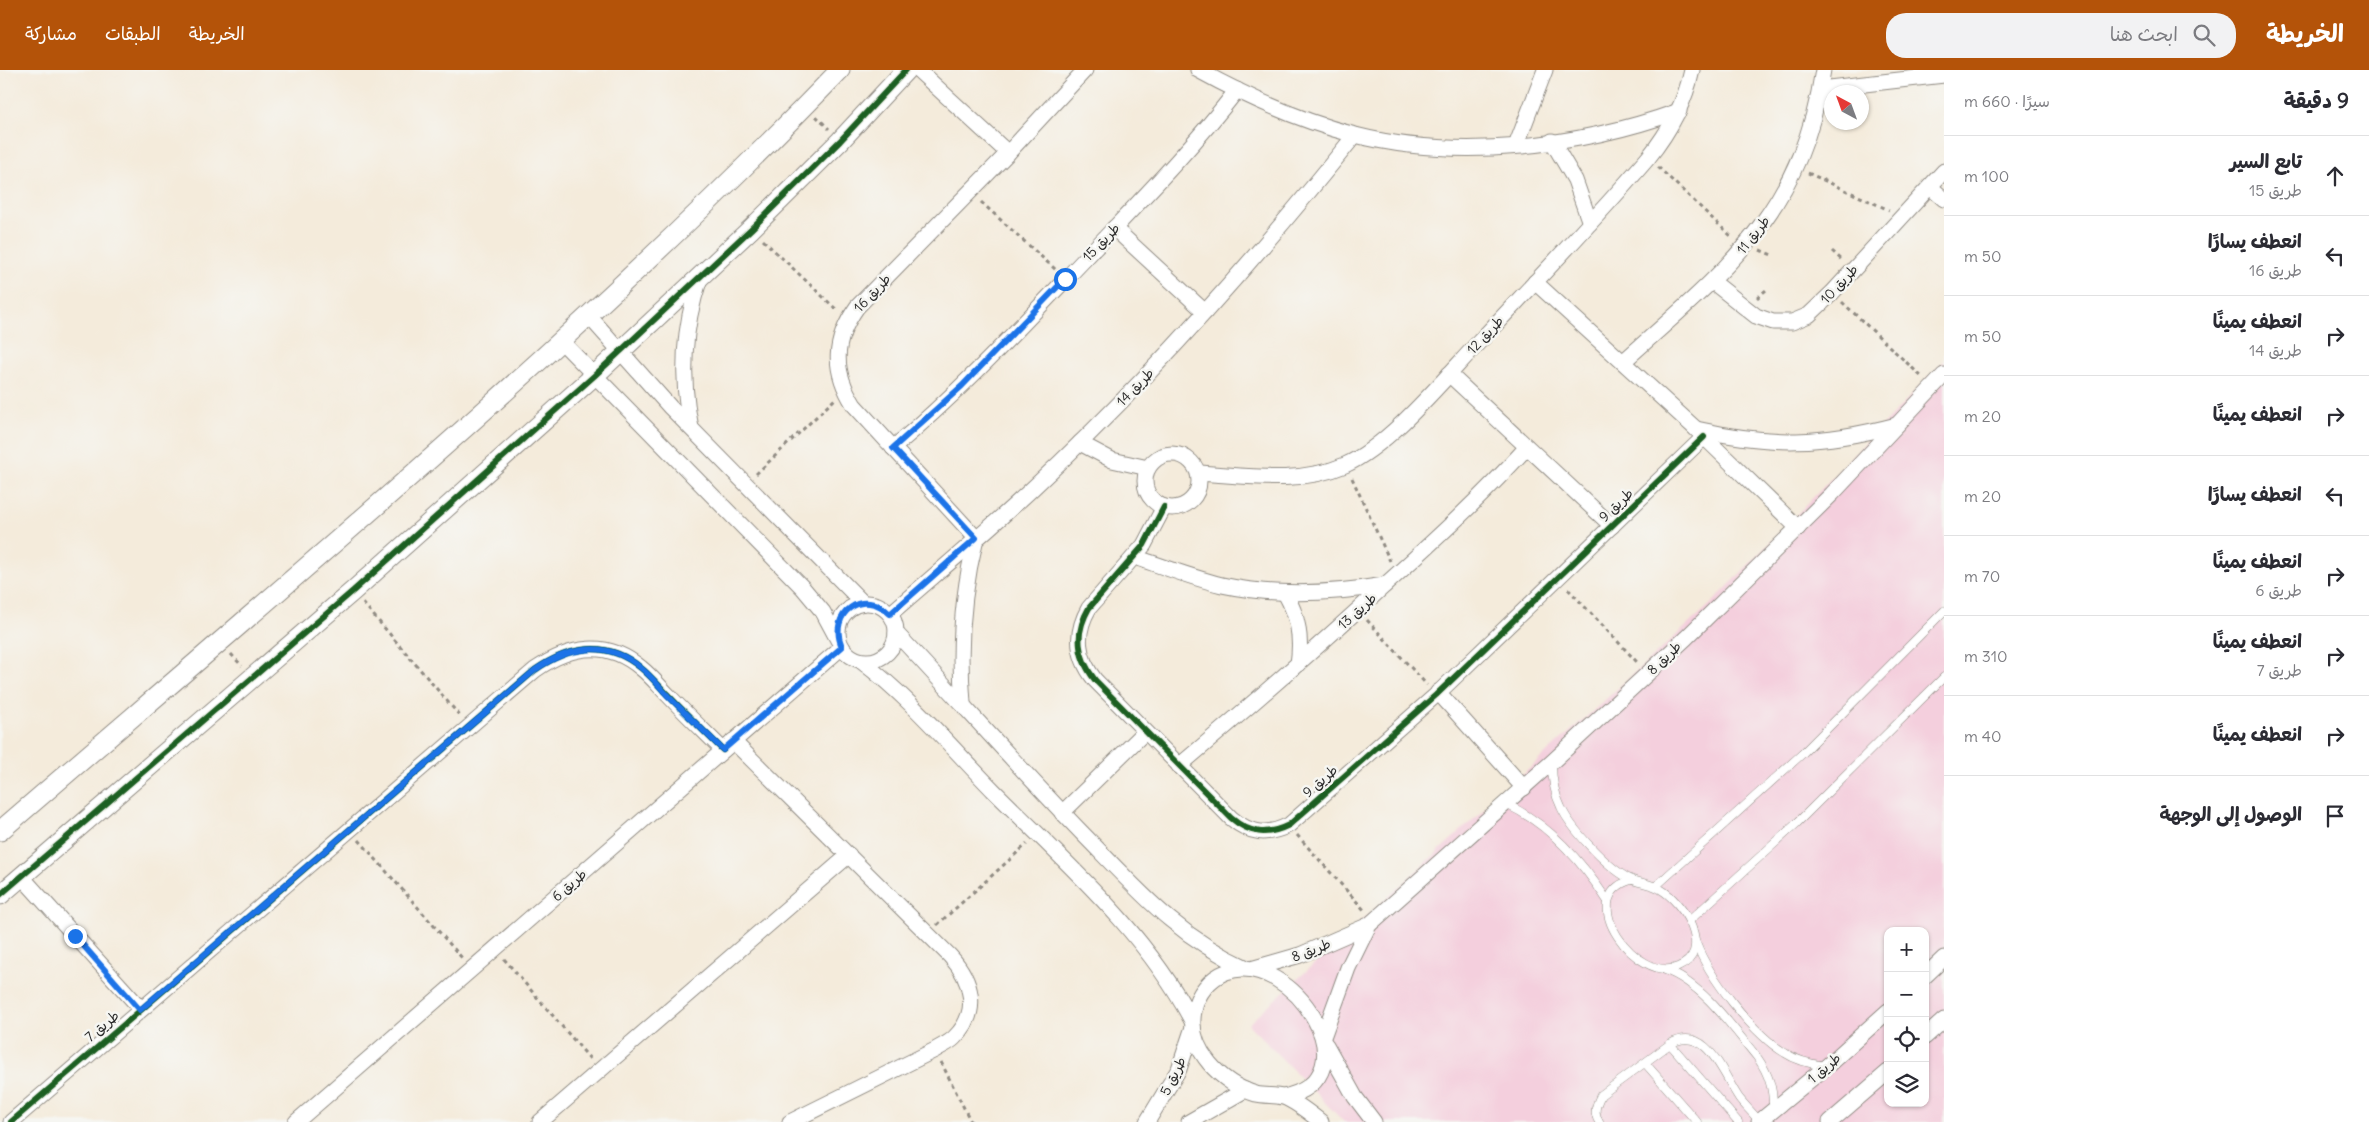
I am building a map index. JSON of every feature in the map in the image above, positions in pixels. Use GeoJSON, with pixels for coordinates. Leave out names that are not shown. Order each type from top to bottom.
{"type":"FeatureCollection","features":[{"type":"Feature","properties":{"kind":"street"},"geometry":{"type":"LineString","coordinates":[[0,831],[492,403],[719,193],[840,70]]}},
{"type":"Feature","properties":{"kind":"street"},"geometry":{"type":"LineString","coordinates":[[0,895],[353,591],[594,376],[751,229],[840,141],[906,70]]}},
{"type":"Feature","properties":{"kind":"street"},"geometry":{"type":"LineString","coordinates":[[918,70],[1008,153]]}},
{"type":"Feature","properties":{"kind":"street","name":"طريق 16"},"geometry":{"type":"LineString","coordinates":[[976,538],[854,405],[844,390],[839,375],[838,356],[841,338],[848,320],[867,296],[1008,153],[1085,70]]}},
{"type":"Feature","properties":{"kind":"street"},"geometry":{"type":"LineString","coordinates":[[1198,70],[1237,90],[1294,115],[1355,135],[1435,148],[1516,146],[1552,142],[1616,132],[1679,111]]}},
{"type":"Feature","properties":{"kind":"street"},"geometry":{"type":"LineString","coordinates":[[1516,146],[1545,70]]}},
{"type":"Feature","properties":{"kind":"street","name":"طريق 12"},"geometry":{"type":"LineString","coordinates":[[1199,474],[1285,478],[1316,474],[1345,465],[1374,448],[1449,374],[1648,158],[1664,138],[1679,111],[1692,70]]}},
{"type":"Feature","properties":{"kind":"street","name":"طريق 11"},"geometry":{"type":"LineString","coordinates":[[1623,362],[1713,282],[1744,249],[1782,196],[1811,129],[1823,70]]}},
{"type":"Feature","properties":{"kind":"street"},"geometry":{"type":"LineString","coordinates":[[1820,89],[1944,75]]}},
{"type":"Feature","properties":{"kind":"street","name":"طريق 15"},"geometry":{"type":"LineString","coordinates":[[893,448],[962,386],[1065,279],[1190,147],[1237,90]]}},
{"type":"Feature","properties":{"kind":"street","name":"طريق 14"},"geometry":{"type":"LineString","coordinates":[[890,614],[1080,443],[1205,312],[1288,218],[1355,135]]}},
{"type":"Feature","properties":{"kind":"street"},"geometry":{"type":"LineString","coordinates":[[1552,142],[1575,180],[1590,223]]}},
{"type":"Feature","properties":{"kind":"street","name":"طريق 10"},"geometry":{"type":"LineString","coordinates":[[1713,282],[1756,316],[1773,322],[1792,322],[1809,315],[1832,293],[1944,171]]}},
{"type":"Feature","properties":{"kind":"street"},"geometry":{"type":"LineString","coordinates":[[1930,187],[1944,199]]}},
{"type":"Feature","properties":{"kind":"street"},"geometry":{"type":"LineString","coordinates":[[1114,228],[1205,312]]}},
{"type":"Feature","properties":{"kind":"street"},"geometry":{"type":"LineString","coordinates":[[691,428],[683,377],[683,351],[692,300],[701,276]]}},
{"type":"Feature","properties":{"kind":"street"},"geometry":{"type":"LineString","coordinates":[[1535,282],[1700,433],[1798,528]]}},
{"type":"Feature","properties":{"kind":"street"},"geometry":{"type":"LineString","coordinates":[[588,315],[691,428],[863,603]]}},
{"type":"Feature","properties":{"kind":"street"},"geometry":{"type":"LineString","coordinates":[[560,340],[803,588],[823,612],[840,644],[853,658],[861,661],[908,702],[1141,943],[1169,980],[1192,1024],[1203,1053],[1211,1065],[1232,1084],[1245,1090],[1257,1094],[1283,1097],[1296,1094],[1308,1088],[1317,1079],[1324,1061],[1324,1039]]}},
{"type":"Feature","properties":{"kind":"street"},"geometry":{"type":"LineString","coordinates":[[1449,374],[1612,526]]}},
{"type":"Feature","properties":{"kind":"street","name":"طريق 8"},"geometry":{"type":"LineString","coordinates":[[1249,968],[1300,955],[1371,923],[1524,788],[1648,674],[1798,528],[1944,375]]}},
{"type":"Feature","properties":{"kind":"street"},"geometry":{"type":"LineString","coordinates":[[1700,433],[1777,442],[1818,441],[1859,435],[1898,425]]}},
{"type":"Feature","properties":{"kind":"street","name":"طريق 9"},"geometry":{"type":"LineString","coordinates":[[1164,507],[1152,533],[1135,557],[1089,608],[1080,626],[1078,645],[1081,658],[1087,670],[1145,732],[1241,826],[1265,833],[1278,831],[1289,825],[1437,694],[1612,526],[1700,433]]}},
{"type":"Feature","properties":{"kind":"street"},"geometry":{"type":"LineString","coordinates":[[1080,443],[1112,460],[1148,468]]}},
{"type":"Feature","properties":{"kind":"street","name":"طريق 13"},"geometry":{"type":"LineString","coordinates":[[1179,766],[1298,664],[1391,580],[1485,492],[1527,447]]}},
{"type":"Feature","properties":{"kind":"street"},"geometry":{"type":"LineString","coordinates":[[1171,453],[1188,458],[1199,474],[1200,482],[1194,498],[1180,507],[1164,507],[1155,503],[1148,496],[1145,477],[1148,468],[1154,460],[1171,453]]}},
{"type":"Feature","properties":{"kind":"street"},"geometry":{"type":"LineString","coordinates":[[963,703],[960,637],[965,587],[976,538]]}},
{"type":"Feature","properties":{"kind":"street"},"geometry":{"type":"LineString","coordinates":[[1135,557],[1224,585],[1285,593],[1318,593],[1391,580]]}},
{"type":"Feature","properties":{"kind":"street"},"geometry":{"type":"LineString","coordinates":[[1285,593],[1297,620],[1300,649],[1298,664]]}},
{"type":"Feature","properties":{"kind":"street"},"geometry":{"type":"LineString","coordinates":[[840,644],[838,626],[840,619],[850,608],[863,603],[878,605],[890,614],[896,633],[963,703],[1062,813],[1149,902],[1174,925],[1202,945],[1267,975],[1295,994],[1311,1014],[1355,1097],[1374,1122]]}},
{"type":"Feature","properties":{"kind":"street"},"geometry":{"type":"LineString","coordinates":[[861,661],[875,660],[882,657],[892,647],[896,633]]}},
{"type":"Feature","properties":{"kind":"street","name":"طريق 6"},"geometry":{"type":"LineString","coordinates":[[296,1122],[728,746],[840,644]]}},
{"type":"Feature","properties":{"kind":"street","name":"طريق 7"},"geometry":{"type":"LineString","coordinates":[[11,1122],[349,828],[535,670],[553,657],[575,650],[598,649],[621,655],[640,667],[849,855],[963,970],[970,987],[971,1006],[965,1024],[954,1038],[934,1050],[790,1122]]}},
{"type":"Feature","properties":{"kind":"street"},"geometry":{"type":"LineString","coordinates":[[1437,694],[1524,788]]}},
{"type":"Feature","properties":{"kind":"street"},"geometry":{"type":"LineString","coordinates":[[1062,813],[1145,732]]}},
{"type":"Feature","properties":{"kind":"street"},"geometry":{"type":"LineString","coordinates":[[540,1122],[849,855]]}},
{"type":"Feature","properties":{"kind":"street"},"geometry":{"type":"LineString","coordinates":[[22,877],[140,1010]]}},
{"type":"Feature","properties":{"kind":"street","name":"طريق 8"},"geometry":{"type":"LineString","coordinates":[[1324,1039],[1348,968],[1371,923]]}},
{"type":"Feature","properties":{"kind":"street"},"geometry":{"type":"LineString","coordinates":[[1929,972],[1944,958]]}},
{"type":"Feature","properties":{"kind":"street"},"geometry":{"type":"LineString","coordinates":[[1192,1024],[1195,1005],[1202,992],[1212,980],[1225,972],[1249,968]]}},
{"type":"Feature","properties":{"kind":"street","name":"طريق 1"},"geometry":{"type":"LineString","coordinates":[[1759,1122],[1827,1066],[1884,1015]]}},
{"type":"Feature","properties":{"kind":"street"},"geometry":{"type":"LineString","coordinates":[[1929,1033],[1944,1020]]}},
{"type":"Feature","properties":{"kind":"street","name":"طريق 5"},"geometry":{"type":"LineString","coordinates":[[1147,1122],[1179,1069],[1192,1024]]}},
{"type":"Feature","properties":{"kind":"street"},"geometry":{"type":"LineString","coordinates":[[1830,1122],[1884,1075]]}},
{"type":"Feature","properties":{"kind":"street"},"geometry":{"type":"LineString","coordinates":[[1190,1122],[1245,1090]]}},
{"type":"Feature","properties":{"kind":"street"},"geometry":{"type":"LineString","coordinates":[[1283,1097],[1320,1122]]}},
{"type":"Feature","properties":{"kind":"lane"},"geometry":{"type":"LineString","coordinates":[[1656,886],[1802,754],[1944,612]]}},
{"type":"Feature","properties":{"kind":"lane"},"geometry":{"type":"LineString","coordinates":[[1689,921],[1822,798],[1944,677]]}},
{"type":"Feature","properties":{"kind":"lane"},"geometry":{"type":"LineString","coordinates":[[1552,762],[1554,786],[1561,808],[1567,818],[1599,856],[1631,880],[1656,886],[1679,904],[1689,921],[1706,965],[1716,982],[1774,1045],[1799,1060],[1827,1066]]}},
{"type":"Feature","properties":{"kind":"lane"},"geometry":{"type":"LineString","coordinates":[[1506,804],[1531,817],[1553,834],[1589,874],[1607,900],[1610,920],[1622,942],[1640,959],[1683,978],[1700,992],[1757,1057],[1766,1069],[1771,1082],[1773,1110]]}},
{"type":"Feature","properties":{"kind":"lane"},"geometry":{"type":"LineString","coordinates":[[1607,900],[1616,886],[1631,880]]}},
{"type":"Feature","properties":{"kind":"lane"},"geometry":{"type":"LineString","coordinates":[[1663,969],[1679,967],[1686,962],[1694,948],[1695,940]]}},
{"type":"Feature","properties":{"kind":"lane"},"geometry":{"type":"LineString","coordinates":[[1598,1122],[1595,1116],[1596,1104],[1602,1095],[1670,1044],[1678,1039],[1690,1038],[1701,1042],[1723,1068],[1739,1098],[1759,1122]]}},
{"type":"Feature","properties":{"kind":"lane"},"geometry":{"type":"LineString","coordinates":[[1670,1044],[1738,1122]]}},
{"type":"Feature","properties":{"kind":"lane"},"geometry":{"type":"LineString","coordinates":[[1645,1063],[1697,1122]]}},
{"type":"Feature","properties":{"kind":"path"},"geometry":{"type":"LineString","coordinates":[[806,105],[840,141]]}},
{"type":"Feature","properties":{"kind":"path"},"geometry":{"type":"LineString","coordinates":[[1648,158],[1744,249]]}},
{"type":"Feature","properties":{"kind":"path"},"geometry":{"type":"LineString","coordinates":[[1796,167],[1902,216]]}},
{"type":"Feature","properties":{"kind":"path"},"geometry":{"type":"LineString","coordinates":[[970,192],[1065,279]]}},
{"type":"Feature","properties":{"kind":"path"},"geometry":{"type":"LineString","coordinates":[[751,229],[848,320]]}},
{"type":"Feature","properties":{"kind":"path"},"geometry":{"type":"LineString","coordinates":[[1832,293],[1933,388]]}},
{"type":"Feature","properties":{"kind":"path"},"geometry":{"type":"LineString","coordinates":[[745,484],[844,390]]}},
{"type":"Feature","properties":{"kind":"path"},"geometry":{"type":"LineString","coordinates":[[1345,465],[1391,580]]}},
{"type":"Feature","properties":{"kind":"path"},"geometry":{"type":"LineString","coordinates":[[1558,578],[1648,674]]}},
{"type":"Feature","properties":{"kind":"path"},"geometry":{"type":"LineString","coordinates":[[353,591],[469,726]]}},
{"type":"Feature","properties":{"kind":"path"},"geometry":{"type":"LineString","coordinates":[[1358,610],[1437,694]]}},
{"type":"Feature","properties":{"kind":"path"},"geometry":{"type":"LineString","coordinates":[[220,641],[252,678]]}},
{"type":"Feature","properties":{"kind":"path"},"geometry":{"type":"LineString","coordinates":[[1289,825],[1371,923]]}},
{"type":"Feature","properties":{"kind":"path"},"geometry":{"type":"LineString","coordinates":[[349,828],[472,970]]}},
{"type":"Feature","properties":{"kind":"path"},"geometry":{"type":"LineString","coordinates":[[928,934],[1038,835]]}},
{"type":"Feature","properties":{"kind":"path"},"geometry":{"type":"LineString","coordinates":[[495,950],[600,1070]]}},
{"type":"Feature","properties":{"kind":"path"},"geometry":{"type":"LineString","coordinates":[[934,1050],[971,1122]]}},
{"type":"Feature","properties":{"kind":"shaded area"},"geometry":{"type":"Polygon","coordinates":[[[1944,361],[1944,1122],[1344,1122],[1248,1024],[1714,601],[1944,361]]]}},
{"type":"Feature","properties":{"kind":"cycle path"},"geometry":{"type":"LineString","coordinates":[[0,895],[353,591],[594,376],[751,229],[840,141],[906,70]]}},
{"type":"Feature","properties":{"kind":"cycle path"},"geometry":{"type":"LineString","coordinates":[[1164,507],[1144,545],[1089,608],[1081,627],[1081,654],[1084,663],[1095,680],[1231,818],[1252,830],[1266,832],[1289,825],[1436,695],[1704,437]]}},
{"type":"Feature","properties":{"kind":"cycle path"},"geometry":{"type":"LineString","coordinates":[[11,1122],[535,670],[561,655],[588,649],[615,653],[628,659],[648,674],[723,750]]}},
{"type":"Feature","properties":{"kind":"route"},"geometry":{"type":"LineString","coordinates":[[75,936],[140,1010],[349,828],[535,670],[553,657],[575,650],[598,649],[621,655],[640,667],[723,750],[842,647],[837,633],[840,619],[844,613],[856,604],[871,603],[885,609],[890,614],[976,538],[893,448],[928,418],[995,354],[1065,279]]}}]}
